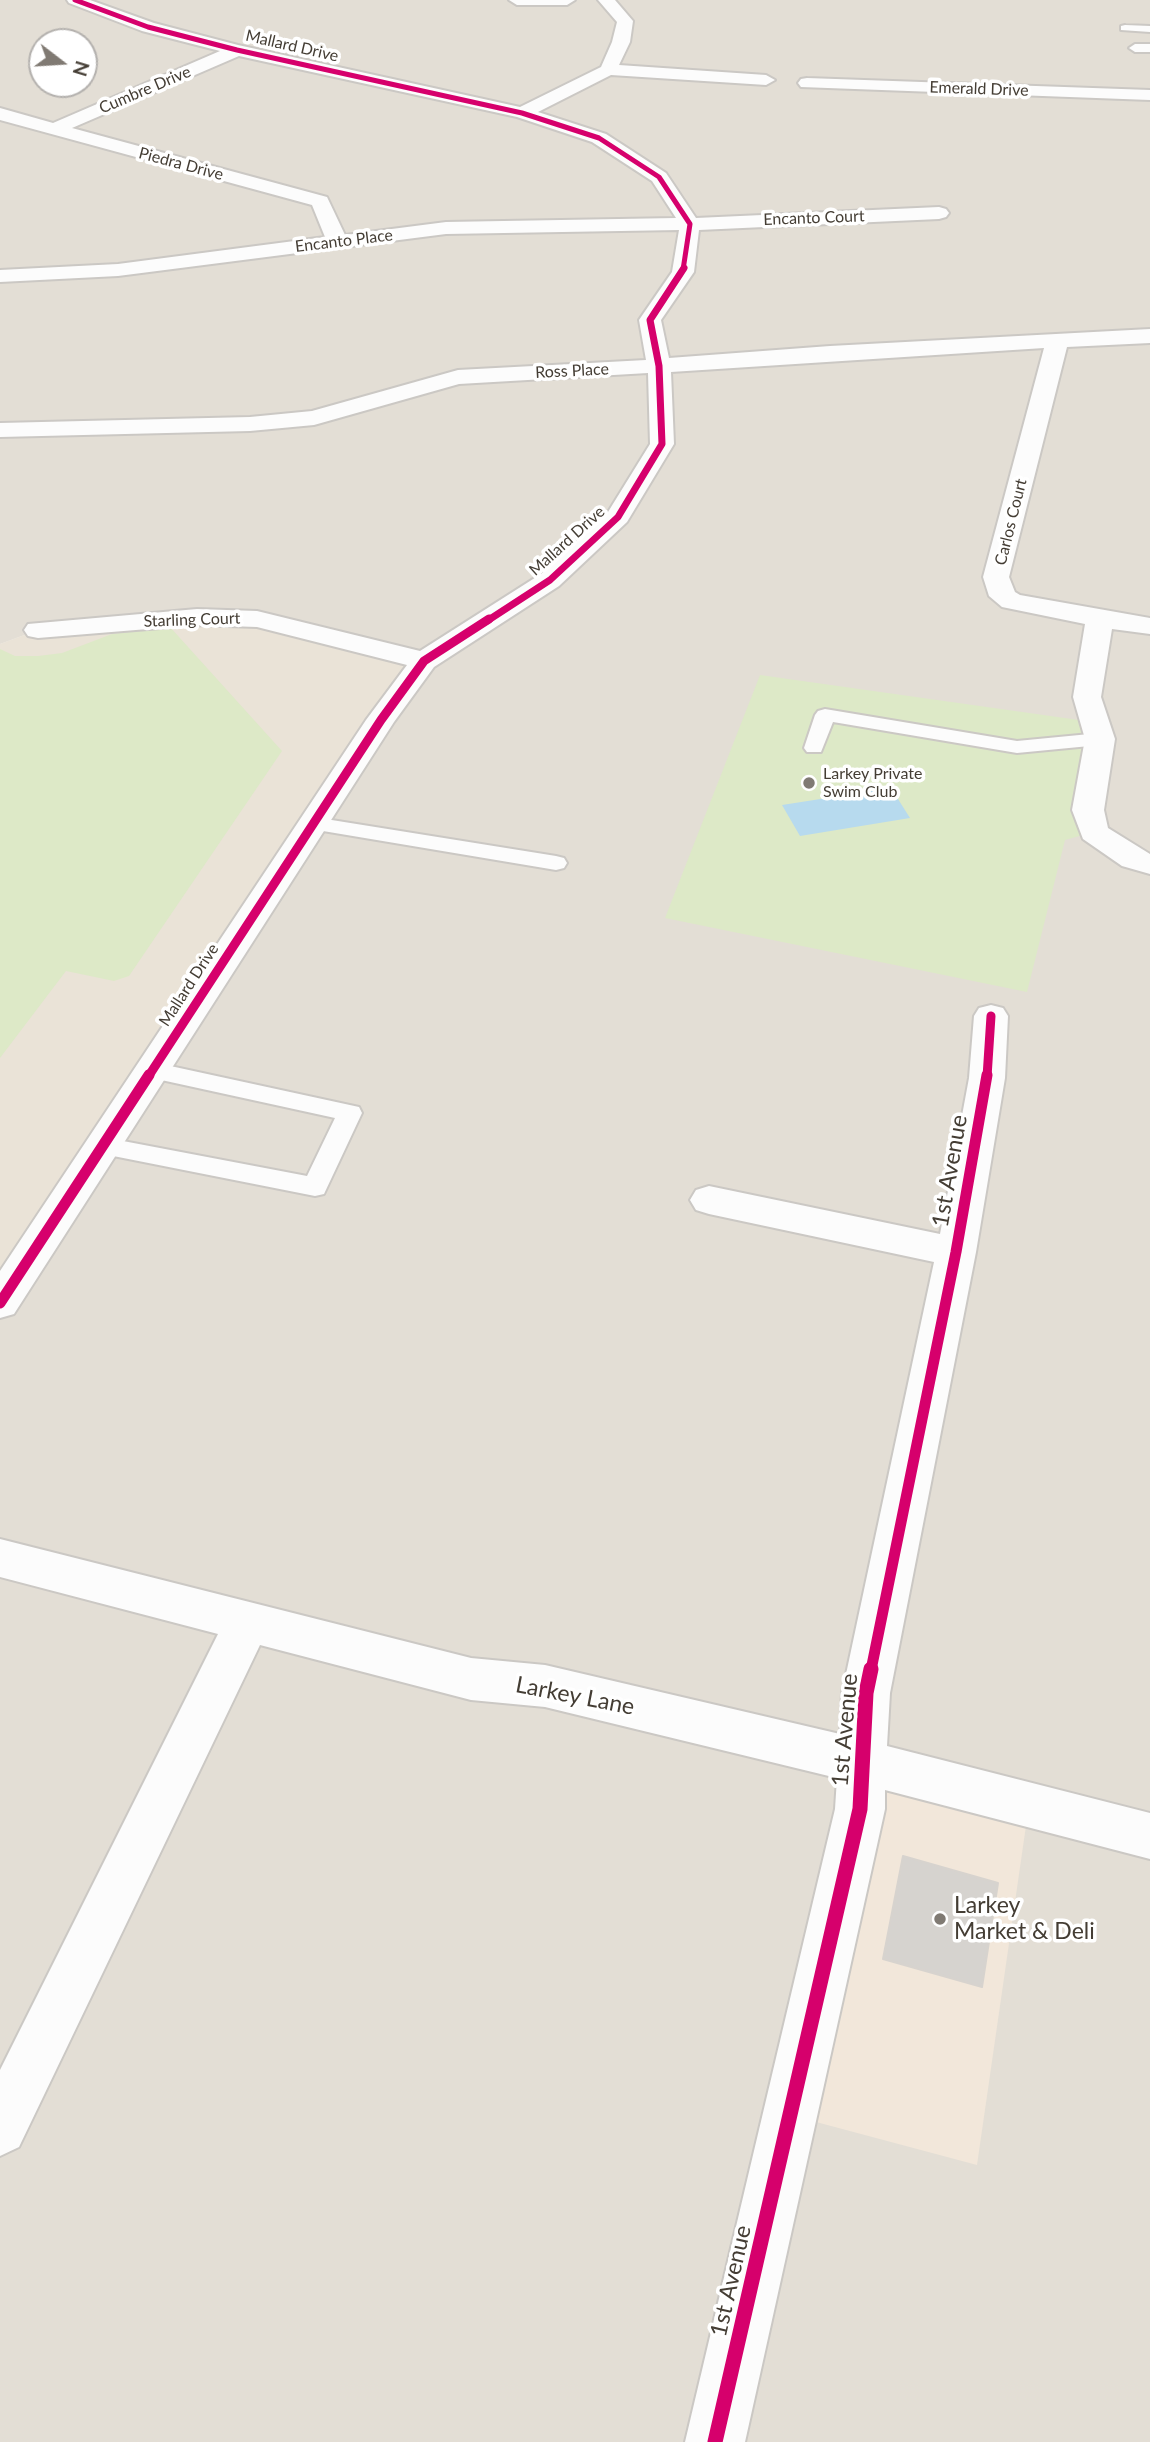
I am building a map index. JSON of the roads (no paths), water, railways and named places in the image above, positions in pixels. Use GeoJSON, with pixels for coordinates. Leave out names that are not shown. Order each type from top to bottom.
{"type":"FeatureCollection","features":[{"type":"Feature","properties":{"kind":"street","name":"Mallard Drive"},"geometry":{"type":"LineString","coordinates":[[0,1303],[381,720],[424,661],[550,580],[618,517],[662,444],[659,366],[650,320],[683,272],[690,223],[659,177],[599,138],[522,113],[237,50],[148,27],[75,0]]}},
{"type":"Feature","properties":{"kind":"street"},"geometry":{"type":"LineString","coordinates":[[517,0],[567,0]]}},
{"type":"Feature","properties":{"kind":"street"},"geometry":{"type":"LineString","coordinates":[[606,0],[625,21],[621,42],[608,69]]}},
{"type":"Feature","properties":{"kind":"street","name":"Cumbre Drive"},"geometry":{"type":"LineString","coordinates":[[54,129],[237,50]]}},
{"type":"Feature","properties":{"kind":"street"},"geometry":{"type":"LineString","coordinates":[[522,113],[608,69],[766,80]]}},
{"type":"Feature","properties":{"kind":"street","name":"Emerald Drive"},"geometry":{"type":"LineString","coordinates":[[807,83],[1150,95]]}},
{"type":"Feature","properties":{"kind":"street","name":"Piedra Drive"},"geometry":{"type":"LineString","coordinates":[[0,114],[320,201],[337,241]]}},
{"type":"Feature","properties":{"kind":"street","name":"Encanto Court"},"geometry":{"type":"LineString","coordinates":[[690,223],[939,213]]}},
{"type":"Feature","properties":{"kind":"street","name":"Encanto Place"},"geometry":{"type":"LineString","coordinates":[[0,276],[118,270],[446,228],[690,223]]}},
{"type":"Feature","properties":{"kind":"street","name":"Ross Place"},"geometry":{"type":"LineString","coordinates":[[0,430],[250,424],[314,418],[458,377],[1150,336]]}},
{"type":"Feature","properties":{"kind":"street","name":"Carlos Court"},"geometry":{"type":"LineString","coordinates":[[1057,342],[996,577],[1003,596],[1012,601],[1150,626]]}},
{"type":"Feature","properties":{"kind":"street","name":"Starling Court"},"geometry":{"type":"LineString","coordinates":[[38,630],[197,617],[257,619],[424,661]]}},
{"type":"Feature","properties":{"kind":"street"},"geometry":{"type":"LineString","coordinates":[[1100,619],[1087,697],[1100,739],[1088,810],[1094,832],[1133,859],[1150,864]]}},
{"type":"Feature","properties":{"kind":"street","name":"1st Avenue"},"geometry":{"type":"LineString","coordinates":[[715,2442],[860,1809],[866,1693],[956,1252],[987,1078],[991,1016]]}},
{"type":"Feature","properties":{"kind":"street"},"geometry":{"type":"LineString","coordinates":[[709,1200],[956,1252]]}},
{"type":"Feature","properties":{"kind":"street","name":"Larkey Lane"},"geometry":{"type":"LineString","coordinates":[[0,1558],[471,1679],[545,1686],[863,1762],[1150,1836]]}},
{"type":"Feature","properties":{"kind":"street"},"geometry":{"type":"LineString","coordinates":[[0,2128],[247,1623]]}},
{"type":"Feature","properties":{"kind":"lane"},"geometry":{"type":"LineString","coordinates":[[1125,28],[1150,29]]}},
{"type":"Feature","properties":{"kind":"lane"},"geometry":{"type":"LineString","coordinates":[[1135,48],[1150,48]]}},
{"type":"Feature","properties":{"kind":"lane"},"geometry":{"type":"LineString","coordinates":[[814,748],[825,715],[1017,747],[1100,739]]}},
{"type":"Feature","properties":{"kind":"lane"},"geometry":{"type":"LineString","coordinates":[[313,823],[556,863]]}},
{"type":"Feature","properties":{"kind":"lane"},"geometry":{"type":"LineString","coordinates":[[102,1146],[315,1187],[350,1113],[152,1070]]}},
{"type":"Feature","properties":{"kind":"water"},"geometry":{"type":"Polygon","coordinates":[[[891,788],[910,818],[800,836],[782,805],[891,788]]]}},
{"type":"Feature","properties":{"kind":"place","name":"Larkey Private Swim Club"},"geometry":{"type":"Point","coordinates":[809,783]}},
{"type":"Feature","properties":{"kind":"place","name":"Larkey Market & Deli"},"geometry":{"type":"Point","coordinates":[940,1919]}}]}
